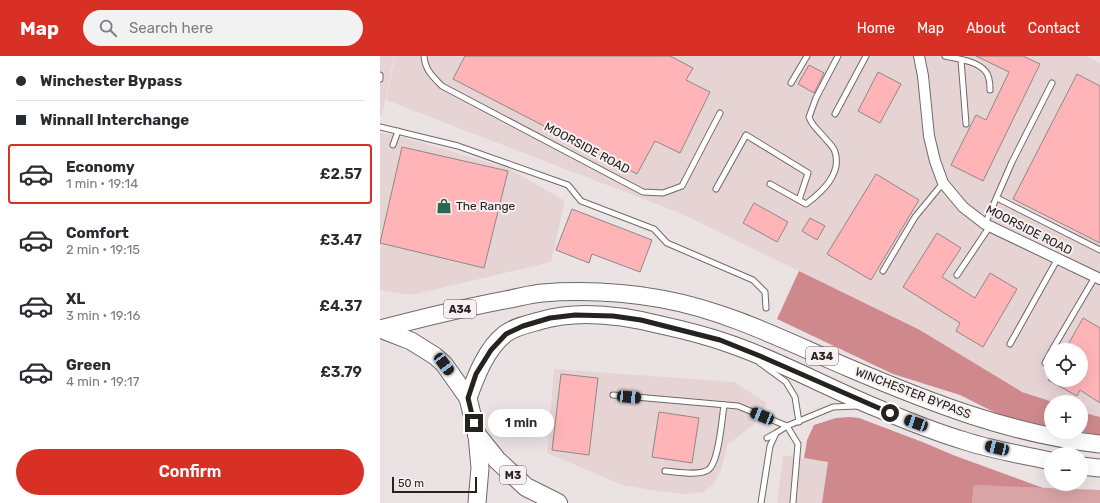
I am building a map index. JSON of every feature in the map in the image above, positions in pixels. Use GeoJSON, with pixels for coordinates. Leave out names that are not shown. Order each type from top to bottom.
{"type":"FeatureCollection","features":[{"type":"Feature","properties":{"kind":"highway","name":"WINCHESTER BYPASS"},"geometry":{"type":"LineString","coordinates":[[380,329],[468,307],[541,293],[586,292],[622,294],[663,299],[741,321],[920,397],[978,417],[1034,433],[1100,444]]}},
{"type":"Feature","properties":{"kind":"highway","name":"A34"},"geometry":{"type":"LineString","coordinates":[[468,398],[476,374],[483,361],[506,334],[523,326],[550,318],[575,315],[613,316],[641,320],[697,333],[731,344],[876,408],[966,441],[1044,459]]}},
{"type":"Feature","properties":{"kind":"highway"},"geometry":{"type":"LineString","coordinates":[[380,329],[411,341],[435,356],[444,364],[468,398],[477,436],[480,468],[477,503]]}},
{"type":"Feature","properties":{"kind":"highway","name":"M3"},"geometry":{"type":"LineString","coordinates":[[477,436],[497,460],[526,487],[558,503]]}},
{"type":"Feature","properties":{"kind":"highway"},"geometry":{"type":"LineString","coordinates":[[1088,467],[1100,468]]}},
{"type":"Feature","properties":{"kind":"street","name":"MOORSIDE ROAD"},"geometry":{"type":"LineString","coordinates":[[919,56],[923,76],[929,136],[935,161],[943,183],[963,207],[988,225],[1057,260],[1097,278]]}},
{"type":"Feature","properties":{"kind":"lane","name":"MOORSIDE ROAD"},"geometry":{"type":"LineString","coordinates":[[424,56],[424,65],[430,74],[442,86],[642,192],[663,193],[682,186],[720,113]]}},
{"type":"Feature","properties":{"kind":"lane"},"geometry":{"type":"LineString","coordinates":[[791,82],[807,56]]}},
{"type":"Feature","properties":{"kind":"lane"},"geometry":{"type":"LineString","coordinates":[[770,184],[806,204],[817,196],[833,177],[836,163],[835,151],[811,124],[809,118],[816,98],[838,56]]}},
{"type":"Feature","properties":{"kind":"lane"},"geometry":{"type":"LineString","coordinates":[[835,114],[866,56]]}},
{"type":"Feature","properties":{"kind":"lane"},"geometry":{"type":"LineString","coordinates":[[945,56],[976,65],[987,72],[990,81],[990,90]]}},
{"type":"Feature","properties":{"kind":"lane"},"geometry":{"type":"LineString","coordinates":[[961,60],[966,124]]}},
{"type":"Feature","properties":{"kind":"lane"},"geometry":{"type":"LineString","coordinates":[[957,275],[988,225],[997,198],[1012,162],[1052,83]]}},
{"type":"Feature","properties":{"kind":"lane"},"geometry":{"type":"LineString","coordinates":[[380,127],[458,146],[568,185],[581,201],[654,229],[667,243],[753,280],[765,292],[766,308]]}},
{"type":"Feature","properties":{"kind":"lane"},"geometry":{"type":"LineString","coordinates":[[393,145],[398,131]]}},
{"type":"Feature","properties":{"kind":"lane"},"geometry":{"type":"LineString","coordinates":[[716,189],[746,135],[808,173],[799,200]]}},
{"type":"Feature","properties":{"kind":"lane"},"geometry":{"type":"LineString","coordinates":[[883,271],[915,217],[943,183]]}},
{"type":"Feature","properties":{"kind":"lane"},"geometry":{"type":"LineString","coordinates":[[997,198],[1100,250]]}},
{"type":"Feature","properties":{"kind":"lane"},"geometry":{"type":"LineString","coordinates":[[1010,344],[1057,260]]}},
{"type":"Feature","properties":{"kind":"lane"},"geometry":{"type":"LineString","coordinates":[[1056,343],[1097,278]]}},
{"type":"Feature","properties":{"kind":"lane"},"geometry":{"type":"LineString","coordinates":[[731,344],[786,382],[795,397],[799,422]]}},
{"type":"Feature","properties":{"kind":"lane"},"geometry":{"type":"LineString","coordinates":[[613,395],[738,406],[787,426],[798,444],[793,502]]}},
{"type":"Feature","properties":{"kind":"lane"},"geometry":{"type":"LineString","coordinates":[[665,471],[693,473],[708,470],[713,465],[716,456],[724,405]]}},
{"type":"Feature","properties":{"kind":"lane"},"geometry":{"type":"LineString","coordinates":[[767,438],[776,434],[787,426],[833,407],[852,406],[876,408]]}},
{"type":"Feature","properties":{"kind":"lane"},"geometry":{"type":"LineString","coordinates":[[761,503],[770,446],[776,434]]}},
{"type":"Feature","properties":{"kind":"shaded area"},"geometry":{"type":"Polygon","coordinates":[[[380,56],[394,56],[382,115],[380,114],[380,56]]]}},
{"type":"Feature","properties":{"kind":"shaded area"},"geometry":{"type":"Polygon","coordinates":[[[395,56],[1087,56],[1100,64],[1100,417],[1088,414],[1088,395],[1044,395],[1044,399],[1022,392],[920,330],[680,213],[386,100],[395,56]]]}},
{"type":"Feature","properties":{"kind":"shaded area"},"geometry":{"type":"Polygon","coordinates":[[[380,133],[402,137],[508,168],[565,201],[551,262],[411,295],[380,290],[380,133]]]}},
{"type":"Feature","properties":{"kind":"shaded area"},"geometry":{"type":"Polygon","coordinates":[[[799,271],[920,330],[1022,392],[1044,399],[1044,426],[1014,422],[960,395],[893,374],[777,319],[799,271]]]}},
{"type":"Feature","properties":{"kind":"shaded area"},"geometry":{"type":"Polygon","coordinates":[[[554,369],[734,382],[767,403],[753,425],[727,445],[721,470],[714,484],[704,492],[685,494],[657,491],[622,485],[547,453],[554,369]]]}},
{"type":"Feature","properties":{"kind":"shaded area"},"geometry":{"type":"Polygon","coordinates":[[[1088,414],[1100,417],[1100,435],[1088,433],[1088,414]]]}},
{"type":"Feature","properties":{"kind":"shaded area"},"geometry":{"type":"Polygon","coordinates":[[[836,418],[859,418],[1043,488],[974,485],[972,503],[822,503],[828,462],[804,458],[807,440],[814,425],[836,418]]]}},
{"type":"Feature","properties":{"kind":"shaded area"},"geometry":{"type":"Polygon","coordinates":[[[783,455],[828,462],[822,503],[777,503],[783,455]]]}},
{"type":"Feature","properties":{"kind":"shaded area"},"geometry":{"type":"Polygon","coordinates":[[[974,485],[1044,488],[1044,491],[1100,490],[1100,503],[972,503],[974,485]]]}},
{"type":"Feature","properties":{"kind":"building"},"geometry":{"type":"Polygon","coordinates":[[[465,56],[670,56],[693,68],[686,80],[710,92],[680,153],[655,141],[637,174],[453,79],[465,56]]]}},
{"type":"Feature","properties":{"kind":"building"},"geometry":{"type":"Polygon","coordinates":[[[976,56],[1023,56],[1040,64],[983,181],[951,165],[976,115],[986,120],[1009,72],[976,56]]]}},
{"type":"Feature","properties":{"kind":"building"},"geometry":{"type":"Polygon","coordinates":[[[809,65],[824,73],[814,93],[798,84],[809,65]]]}},
{"type":"Feature","properties":{"kind":"building"},"geometry":{"type":"Polygon","coordinates":[[[878,72],[901,84],[880,123],[858,111],[878,72]]]}},
{"type":"Feature","properties":{"kind":"building"},"geometry":{"type":"Polygon","coordinates":[[[1077,74],[1100,86],[1100,243],[1013,199],[1077,74]]]}},
{"type":"Feature","properties":{"kind":"building","name":"The Range"},"geometry":{"type":"Polygon","coordinates":[[[402,147],[508,171],[484,268],[380,243],[402,147]]]}},
{"type":"Feature","properties":{"kind":"building"},"geometry":{"type":"Polygon","coordinates":[[[876,174],[919,200],[871,280],[827,254],[876,174]]]}},
{"type":"Feature","properties":{"kind":"building"},"geometry":{"type":"Polygon","coordinates":[[[754,203],[788,222],[777,242],[743,223],[754,203]]]}},
{"type":"Feature","properties":{"kind":"building"},"geometry":{"type":"Polygon","coordinates":[[[572,209],[652,240],[640,272],[592,254],[589,263],[556,250],[572,209]]]}},
{"type":"Feature","properties":{"kind":"building"},"geometry":{"type":"Polygon","coordinates":[[[810,218],[825,226],[817,240],[802,231],[810,218]]]}},
{"type":"Feature","properties":{"kind":"building"},"geometry":{"type":"Polygon","coordinates":[[[937,233],[961,248],[942,277],[975,298],[990,273],[1017,289],[983,347],[956,331],[960,323],[903,287],[937,233]]]}},
{"type":"Feature","properties":{"kind":"building"},"geometry":{"type":"Polygon","coordinates":[[[1083,318],[1100,328],[1100,403],[1080,390],[1078,395],[1075,395],[1061,387],[1088,387],[1088,343],[1069,343],[1083,318]]]}},
{"type":"Feature","properties":{"kind":"building"},"geometry":{"type":"Polygon","coordinates":[[[561,374],[598,378],[589,455],[552,450],[561,374]]]}},
{"type":"Feature","properties":{"kind":"building"},"geometry":{"type":"Polygon","coordinates":[[[659,412],[699,418],[692,463],[652,457],[659,412]]]}},
{"type":"Feature","properties":{"kind":"place","name":"The Range"},"geometry":{"type":"Point","coordinates":[444,206]}},
{"type":"Feature","properties":{"kind":"route"},"geometry":{"type":"LineString","coordinates":[[474,423],[468,398],[476,374],[491,350],[506,334],[523,326],[550,318],[575,315],[613,316],[641,320],[720,340],[890,413]]}}]}
